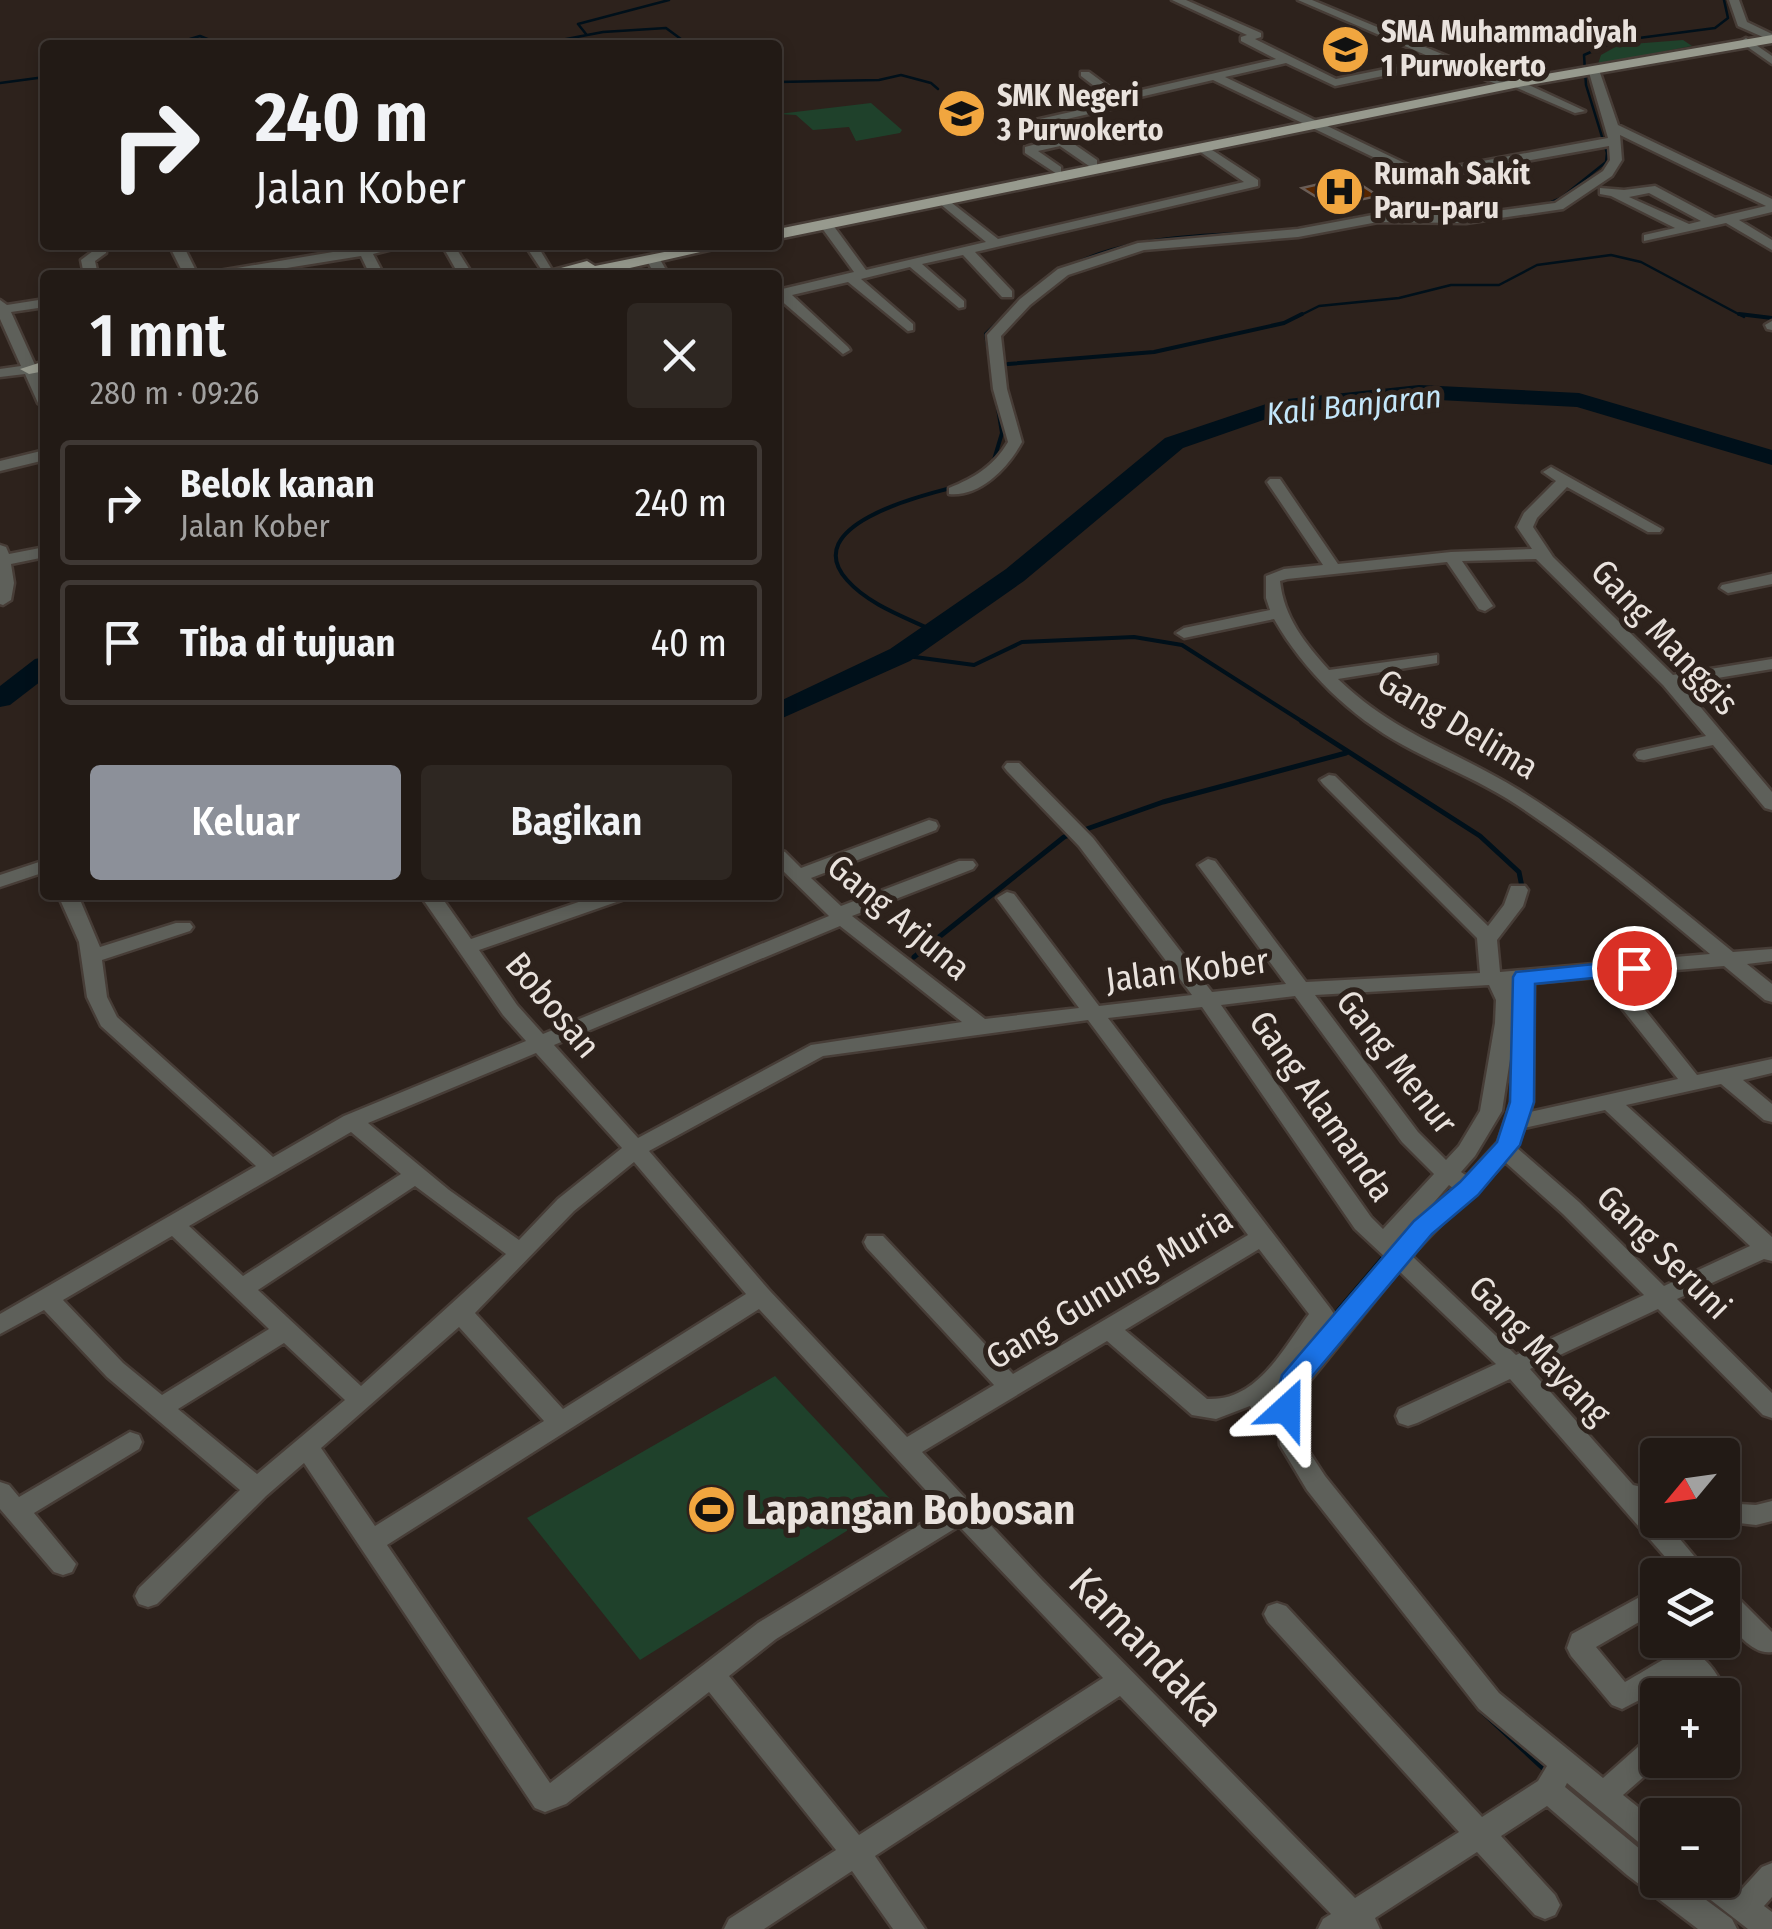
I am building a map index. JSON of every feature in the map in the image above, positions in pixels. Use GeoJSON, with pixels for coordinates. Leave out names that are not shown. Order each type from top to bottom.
{"type":"FeatureCollection","features":[{"type":"Feature","properties":{"kind":"main road"},"geometry":{"type":"LineString","coordinates":[[782,229],[1309,122],[1772,38]]}},
{"type":"Feature","properties":{"kind":"main road"},"geometry":{"type":"LineString","coordinates":[[782,229],[944,200],[1093,162],[1203,148],[1309,122]]}},
{"type":"Feature","properties":{"kind":"main road"},"geometry":{"type":"LineString","coordinates":[[565,270],[662,250]]}},
{"type":"Feature","properties":{"kind":"main road"},"geometry":{"type":"LineString","coordinates":[[626,270],[657,267],[708,250]]}},
{"type":"Feature","properties":{"kind":"street"},"geometry":{"type":"LineString","coordinates":[[1177,0],[1255,34],[1244,40],[1336,83],[1450,59]]}},
{"type":"Feature","properties":{"kind":"street"},"geometry":{"type":"LineString","coordinates":[[1303,0],[1579,111]]}},
{"type":"Feature","properties":{"kind":"street"},"geometry":{"type":"LineString","coordinates":[[1734,0],[1742,24],[1772,38]]}},
{"type":"Feature","properties":{"kind":"street"},"geometry":{"type":"LineString","coordinates":[[1746,41],[1772,61]]}},
{"type":"Feature","properties":{"kind":"street"},"geometry":{"type":"LineString","coordinates":[[1121,98],[1285,60]]}},
{"type":"Feature","properties":{"kind":"street"},"geometry":{"type":"LineString","coordinates":[[954,491],[992,473],[1007,458],[1015,442],[994,335],[1045,284],[1075,267],[1168,242],[1298,234],[1378,218],[1520,214],[1558,206],[1613,168],[1618,152],[1607,139],[1593,69]]}},
{"type":"Feature","properties":{"kind":"street"},"geometry":{"type":"LineString","coordinates":[[1084,74],[1124,102],[1035,123],[1093,162]]}},
{"type":"Feature","properties":{"kind":"street"},"geometry":{"type":"LineString","coordinates":[[1214,76],[1425,176],[1607,139],[1772,206]]}},
{"type":"Feature","properties":{"kind":"street"},"geometry":{"type":"LineString","coordinates":[[1046,175],[1028,150],[1063,141]]}},
{"type":"Feature","properties":{"kind":"street"},"geometry":{"type":"LineString","coordinates":[[782,293],[1254,183],[1203,148]]}},
{"type":"Feature","properties":{"kind":"street"},"geometry":{"type":"LineString","coordinates":[[1588,186],[1688,229]]}},
{"type":"Feature","properties":{"kind":"street"},"geometry":{"type":"LineString","coordinates":[[1604,191],[1621,194],[1651,189],[1714,223]]}},
{"type":"Feature","properties":{"kind":"street"},"geometry":{"type":"LineString","coordinates":[[944,200],[995,243]]}},
{"type":"Feature","properties":{"kind":"street"},"geometry":{"type":"LineString","coordinates":[[1649,238],[1772,206]]}},
{"type":"Feature","properties":{"kind":"street"},"geometry":{"type":"LineString","coordinates":[[1730,219],[1772,246]]}},
{"type":"Feature","properties":{"kind":"street"},"geometry":{"type":"LineString","coordinates":[[825,224],[857,275],[908,328]]}},
{"type":"Feature","properties":{"kind":"street"},"geometry":{"type":"LineString","coordinates":[[90,270],[88,260],[99,250]]}},
{"type":"Feature","properties":{"kind":"street"},"geometry":{"type":"LineString","coordinates":[[284,270],[357,250]]}},
{"type":"Feature","properties":{"kind":"street"},"geometry":{"type":"LineString","coordinates":[[966,250],[1007,294]]}},
{"type":"Feature","properties":{"kind":"street"},"geometry":{"type":"LineString","coordinates":[[179,251],[188,270]]}},
{"type":"Feature","properties":{"kind":"street"},"geometry":{"type":"LineString","coordinates":[[912,262],[959,304]]}},
{"type":"Feature","properties":{"kind":"street"},"geometry":{"type":"LineString","coordinates":[[782,295],[843,350]]}},
{"type":"Feature","properties":{"kind":"street"},"geometry":{"type":"LineString","coordinates":[[0,374],[37,367],[1,308],[40,304]]}},
{"type":"Feature","properties":{"kind":"street"},"geometry":{"type":"LineString","coordinates":[[0,466],[40,456]]}},
{"type":"Feature","properties":{"kind":"street"},"geometry":{"type":"LineString","coordinates":[[1547,560],[1525,527],[1558,477],[1654,529]]}},
{"type":"Feature","properties":{"kind":"street"},"geometry":{"type":"LineString","coordinates":[[1275,482],[1333,568]]}},
{"type":"Feature","properties":{"kind":"street"},"geometry":{"type":"LineString","coordinates":[[1184,634],[1279,612],[1271,583],[1276,576],[1528,552],[1547,560]]}},
{"type":"Feature","properties":{"kind":"street"},"geometry":{"type":"LineString","coordinates":[[3,600],[1,557],[40,553]]}},
{"type":"Feature","properties":{"kind":"street"},"geometry":{"type":"LineString","coordinates":[[1451,558],[1485,606]]}},
{"type":"Feature","properties":{"kind":"street","name":"Gang Manggis"},"geometry":{"type":"LineString","coordinates":[[1547,560],[1669,681],[1772,804]]}},
{"type":"Feature","properties":{"kind":"street"},"geometry":{"type":"LineString","coordinates":[[1728,588],[1772,579]]}},
{"type":"Feature","properties":{"kind":"street","name":"Gang Delima"},"geometry":{"type":"LineString","coordinates":[[1279,612],[1287,633],[1369,716],[1473,769],[1524,802],[1772,995]]}},
{"type":"Feature","properties":{"kind":"street"},"geometry":{"type":"LineString","coordinates":[[1327,675],[1431,659]]}},
{"type":"Feature","properties":{"kind":"street"},"geometry":{"type":"LineString","coordinates":[[1669,681],[1772,664]]}},
{"type":"Feature","properties":{"kind":"street"},"geometry":{"type":"LineString","coordinates":[[1644,755],[1717,739]]}},
{"type":"Feature","properties":{"kind":"street","name":"Gang Alamanda"},"geometry":{"type":"LineString","coordinates":[[1013,767],[1079,835],[1208,1001],[1364,1224],[1391,1250]]}},
{"type":"Feature","properties":{"kind":"street"},"geometry":{"type":"LineString","coordinates":[[1329,780],[1488,939],[1525,1040],[1518,1122],[1504,1149],[1456,1179]]}},
{"type":"Feature","properties":{"kind":"street"},"geometry":{"type":"LineString","coordinates":[[798,876],[928,826]]}},
{"type":"Feature","properties":{"kind":"street","name":"Gang Arjuna"},"geometry":{"type":"LineString","coordinates":[[782,860],[840,916],[981,1026]]}},
{"type":"Feature","properties":{"kind":"street"},"geometry":{"type":"LineString","coordinates":[[0,1325],[352,1120],[966,864]]}},
{"type":"Feature","properties":{"kind":"street","name":"Gang Menur"},"geometry":{"type":"LineString","coordinates":[[1208,865],[1410,1137],[1456,1179]]}},
{"type":"Feature","properties":{"kind":"street"},"geometry":{"type":"LineString","coordinates":[[0,881],[40,868]]}},
{"type":"Feature","properties":{"kind":"street"},"geometry":{"type":"LineString","coordinates":[[1488,939],[1513,906],[1518,890]]}},
{"type":"Feature","properties":{"kind":"street","name":"Gang Gunung Muria"},"geometry":{"type":"LineString","coordinates":[[907,1450],[1262,1237],[1007,898]]}},
{"type":"Feature","properties":{"kind":"street"},"geometry":{"type":"LineString","coordinates":[[70,900],[92,956],[97,997],[108,1021],[272,1168]]}},
{"type":"Feature","properties":{"kind":"street","name":"Bobosan"},"geometry":{"type":"LineString","coordinates":[[433,900],[510,1010],[636,1148]]}},
{"type":"Feature","properties":{"kind":"street"},"geometry":{"type":"LineString","coordinates":[[466,948],[604,900]]}},
{"type":"Feature","properties":{"kind":"street"},"geometry":{"type":"LineString","coordinates":[[92,956],[182,927]]}},
{"type":"Feature","properties":{"kind":"street","name":"Jalan Kober"},"geometry":{"type":"LineString","coordinates":[[148,1596],[257,1489],[460,1312],[566,1205],[636,1148],[818,1050],[981,1026],[1299,989],[1504,978],[1772,955]]}},
{"type":"Feature","properties":{"kind":"street"},"geometry":{"type":"LineString","coordinates":[[1602,970],[1693,1084]]}},
{"type":"Feature","properties":{"kind":"street"},"geometry":{"type":"LineString","coordinates":[[1108,1329],[1201,1408],[1275,1403],[1391,1250],[1423,1227],[1456,1179],[1466,1151],[1491,1111],[1506,1000],[1504,978]]}},
{"type":"Feature","properties":{"kind":"street"},"geometry":{"type":"LineString","coordinates":[[1518,1122],[1772,1066]]}},
{"type":"Feature","properties":{"kind":"street"},"geometry":{"type":"LineString","coordinates":[[1726,1077],[1772,1116]]}},
{"type":"Feature","properties":{"kind":"street"},"geometry":{"type":"LineString","coordinates":[[1408,1416],[1770,1249],[1610,1103]]}},
{"type":"Feature","properties":{"kind":"street"},"geometry":{"type":"LineString","coordinates":[[352,1120],[416,1175],[520,1252]]}},
{"type":"Feature","properties":{"kind":"street","name":"Kamandaka"},"geometry":{"type":"LineString","coordinates":[[636,1148],[760,1296],[1350,1924]]}},
{"type":"Feature","properties":{"kind":"street","name":"Gang Seruni"},"geometry":{"type":"LineString","coordinates":[[1504,1149],[1772,1408]]}},
{"type":"Feature","properties":{"kind":"street"},"geometry":{"type":"LineString","coordinates":[[240,1290],[416,1175]]}},
{"type":"Feature","properties":{"kind":"street"},"geometry":{"type":"LineString","coordinates":[[175,1226],[359,1400]]}},
{"type":"Feature","properties":{"kind":"street"},"geometry":{"type":"LineString","coordinates":[[1262,1237],[1322,1314],[1275,1403],[1292,1445],[1316,1483],[1488,1701],[1555,1779],[1637,1866],[1722,1929]]}},
{"type":"Feature","properties":{"kind":"street"},"geometry":{"type":"LineString","coordinates":[[875,1242],[1011,1387]]}},
{"type":"Feature","properties":{"kind":"street","name":"Gang Mayang"},"geometry":{"type":"LineString","coordinates":[[1391,1250],[1515,1368],[1683,1558]]}},
{"type":"Feature","properties":{"kind":"street"},"geometry":{"type":"LineString","coordinates":[[371,1542],[760,1296]]}},
{"type":"Feature","properties":{"kind":"street"},"geometry":{"type":"LineString","coordinates":[[47,1298],[115,1370],[257,1489]]}},
{"type":"Feature","properties":{"kind":"street"},"geometry":{"type":"LineString","coordinates":[[460,1312],[560,1422]]}},
{"type":"Feature","properties":{"kind":"street"},"geometry":{"type":"LineString","coordinates":[[161,1408],[284,1330]]}},
{"type":"Feature","properties":{"kind":"street"},"geometry":{"type":"LineString","coordinates":[[63,1564],[8,1502],[130,1442]]}},
{"type":"Feature","properties":{"kind":"street"},"geometry":{"type":"LineString","coordinates":[[306,1446],[543,1798],[556,1795],[767,1631],[963,1511]]}},
{"type":"Feature","properties":{"kind":"street"},"geometry":{"type":"LineString","coordinates":[[1626,1494],[1640,1497]]}},
{"type":"Feature","properties":{"kind":"street"},"geometry":{"type":"LineString","coordinates":[[1740,1516],[1767,1520]]}},
{"type":"Feature","properties":{"kind":"street"},"geometry":{"type":"LineString","coordinates":[[1640,1608],[1581,1642],[1580,1648],[1622,1698],[1640,1688]]}},
{"type":"Feature","properties":{"kind":"street"},"geometry":{"type":"LineString","coordinates":[[1277,1614],[1546,1905]]}},
{"type":"Feature","properties":{"kind":"street"},"geometry":{"type":"LineString","coordinates":[[1740,1617],[1766,1643]]}},
{"type":"Feature","properties":{"kind":"street"},"geometry":{"type":"LineString","coordinates":[[1657,1678],[1687,1661],[1700,1678]]}},
{"type":"Feature","properties":{"kind":"street"},"geometry":{"type":"LineString","coordinates":[[711,1675],[856,1853],[910,1929]]}},
{"type":"Feature","properties":{"kind":"street"},"geometry":{"type":"LineString","coordinates":[[739,1929],[1122,1680]]}},
{"type":"Feature","properties":{"kind":"street"},"geometry":{"type":"LineString","coordinates":[[1601,1797],[1640,1762]]}},
{"type":"Feature","properties":{"kind":"street"},"geometry":{"type":"LineString","coordinates":[[1555,1779],[1601,1797],[1640,1827]]}},
{"type":"Feature","properties":{"kind":"street"},"geometry":{"type":"LineString","coordinates":[[1350,1924],[1555,1779]]}},
{"type":"Feature","properties":{"kind":"street"},"geometry":{"type":"LineString","coordinates":[[1744,1908],[1772,1876]]}},
{"type":"Feature","properties":{"kind":"street"},"geometry":{"type":"LineString","coordinates":[[1731,1898],[1770,1929]]}},
{"type":"Feature","properties":{"kind":"green space"},"geometry":{"type":"Polygon","coordinates":[[[1683,40],[1692,46],[1598,64],[1601,55],[1619,45],[1683,40]]]}},
{"type":"Feature","properties":{"kind":"green space"},"geometry":{"type":"Polygon","coordinates":[[[871,103],[902,130],[856,141],[849,127],[813,130],[796,115],[782,114],[871,103]]]}},
{"type":"Feature","properties":{"kind":"green space","name":"Lapangan Bobosan"},"geometry":{"type":"Polygon","coordinates":[[[775,1376],[893,1502],[640,1660],[527,1518],[775,1376]]]}},
{"type":"Feature","properties":{"kind":"building","name":"Rumah Sakit Paru-paru"},"geometry":{"type":"Polygon","coordinates":[[[1349,177],[1378,196],[1331,206],[1302,188],[1349,177]]]}},
{"type":"Feature","properties":{"kind":"waterway"},"geometry":{"type":"LineString","coordinates":[[586,34],[578,24],[669,0]]}},
{"type":"Feature","properties":{"kind":"waterway"},"geometry":{"type":"LineString","coordinates":[[1544,205],[1561,198],[1606,162],[1607,153],[1586,85],[1584,55],[1616,41],[1715,28],[1728,18],[1724,0]]}},
{"type":"Feature","properties":{"kind":"waterway"},"geometry":{"type":"LineString","coordinates":[[561,40],[603,32],[666,28],[682,40]]}},
{"type":"Feature","properties":{"kind":"waterway"},"geometry":{"type":"LineString","coordinates":[[187,40],[200,36],[210,40]]}},
{"type":"Feature","properties":{"kind":"waterway"},"geometry":{"type":"LineString","coordinates":[[782,82],[879,80],[901,75],[931,83],[938,89]]}},
{"type":"Feature","properties":{"kind":"waterway"},"geometry":{"type":"LineString","coordinates":[[0,83],[40,78]]}},
{"type":"Feature","properties":{"kind":"waterway"},"geometry":{"type":"LineString","coordinates":[[1390,214],[1478,213]]}},
{"type":"Feature","properties":{"kind":"waterway"},"geometry":{"type":"LineString","coordinates":[[1045,279],[1074,263],[1132,244],[1299,229],[1379,214]]}},
{"type":"Feature","properties":{"kind":"waterway"},"geometry":{"type":"LineString","coordinates":[[1297,317],[1319,306],[1399,298],[1451,285],[1499,285],[1537,265],[1611,255],[1641,262],[1744,317]]}},
{"type":"Feature","properties":{"kind":"waterway"},"geometry":{"type":"LineString","coordinates":[[1007,314],[1011,310]]}},
{"type":"Feature","properties":{"kind":"waterway"},"geometry":{"type":"LineString","coordinates":[[993,463],[1002,433],[986,334],[1007,314]]}},
{"type":"Feature","properties":{"kind":"waterway"},"geometry":{"type":"LineString","coordinates":[[1004,317],[1007,314]]}},
{"type":"Feature","properties":{"kind":"waterway"},"geometry":{"type":"LineString","coordinates":[[1008,364],[1154,352],[1284,323],[1302,314]]}},
{"type":"Feature","properties":{"kind":"waterway"},"geometry":{"type":"LineString","coordinates":[[1739,314],[1772,318]]}},
{"type":"Feature","properties":{"kind":"waterway","name":"Kali Banjaran"},"geometry":{"type":"LineString","coordinates":[[782,710],[900,655],[1015,575],[1174,443],[1278,407],[1419,392],[1579,400],[1772,458]]}},
{"type":"Feature","properties":{"kind":"waterway"},"geometry":{"type":"LineString","coordinates":[[934,631],[866,597],[847,580],[836,561],[839,543],[871,516],[955,487]]}},
{"type":"Feature","properties":{"kind":"waterway"},"geometry":{"type":"LineString","coordinates":[[900,655],[974,665],[1022,642],[1134,637],[1182,645],[1306,724]]}},
{"type":"Feature","properties":{"kind":"waterway","name":"Kali Banjaran"},"geometry":{"type":"LineString","coordinates":[[0,699],[40,669]]}},
{"type":"Feature","properties":{"kind":"waterway"},"geometry":{"type":"LineString","coordinates":[[1302,722],[1480,836],[1519,872],[1523,892]]}},
{"type":"Feature","properties":{"kind":"waterway"},"geometry":{"type":"LineString","coordinates":[[914,957],[1064,837],[1163,802],[1346,753]]}},
{"type":"Feature","properties":{"kind":"waterway"},"geometry":{"type":"LineString","coordinates":[[1323,1329],[1387,1254]]}},
{"type":"Feature","properties":{"kind":"waterway"},"geometry":{"type":"LineString","coordinates":[[1272,1414],[1281,1441]]}},
{"type":"Feature","properties":{"kind":"waterway"},"geometry":{"type":"LineString","coordinates":[[1285,1451],[1297,1472]]}},
{"type":"Feature","properties":{"kind":"waterway"},"geometry":{"type":"LineString","coordinates":[[1481,1710],[1550,1774]]}},
{"type":"Feature","properties":{"kind":"place","name":"SMA Muhammadiyah 1 Purwokerto"},"geometry":{"type":"Point","coordinates":[1346,49]}},
{"type":"Feature","properties":{"kind":"place","name":"SMK Negeri 3 Purwokerto"},"geometry":{"type":"Point","coordinates":[962,113]}},
{"type":"Feature","properties":{"kind":"place","name":"Rumah Sakit Paru-paru"},"geometry":{"type":"Point","coordinates":[1339,191]}},
{"type":"Feature","properties":{"kind":"place","name":"Lapangan Bobosan"},"geometry":{"type":"Point","coordinates":[711,1510]}},
{"type":"Feature","properties":{"kind":"route"},"geometry":{"type":"LineString","coordinates":[[1287,1409],[1291,1383],[1423,1227],[1469,1188],[1508,1145],[1522,1102],[1524,977],[1634,968]]}}]}
